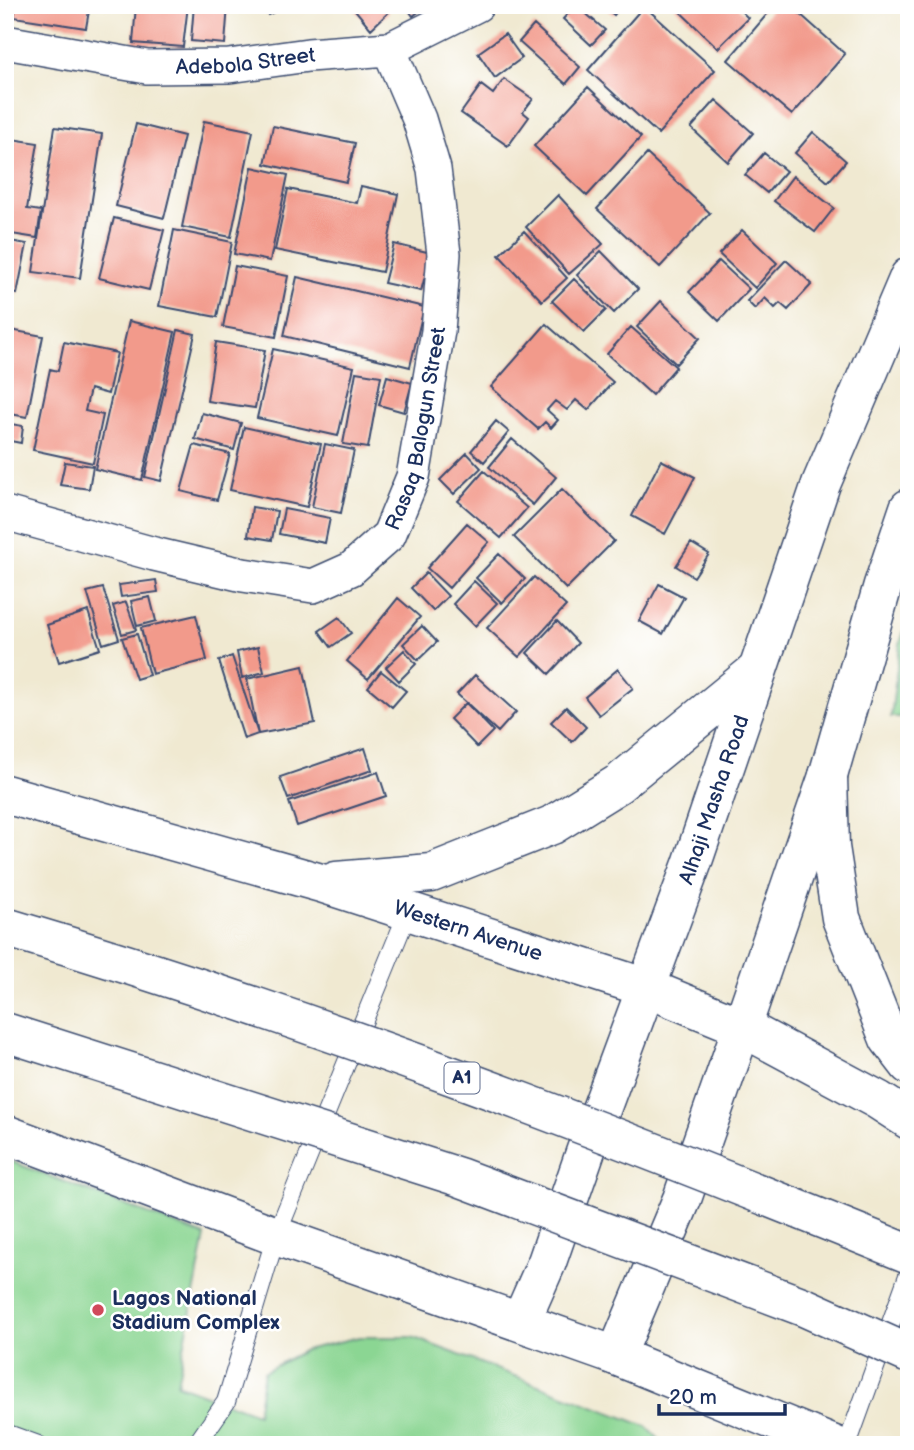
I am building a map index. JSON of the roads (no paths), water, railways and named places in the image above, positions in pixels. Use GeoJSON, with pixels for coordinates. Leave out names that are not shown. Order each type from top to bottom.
{"type":"FeatureCollection","features":[{"type":"Feature","properties":{"kind":"main road","name":"Alhaji Masha Road"},"geometry":{"type":"LineString","coordinates":[[521,1321],[547,1262],[692,864],[821,484],[909,277]]}},
{"type":"Feature","properties":{"kind":"main road"},"geometry":{"type":"LineString","coordinates":[[616,1356],[682,1199],[828,776],[883,585],[909,508]]}},
{"type":"Feature","properties":{"kind":"main road"},"geometry":{"type":"LineString","coordinates":[[321,883],[430,873],[552,825],[618,784],[755,672]]}},
{"type":"Feature","properties":{"kind":"main road"},"geometry":{"type":"LineString","coordinates":[[828,776],[830,847],[841,918],[889,1039],[909,1065]]}},
{"type":"Feature","properties":{"kind":"main road","name":"Western Avenue"},"geometry":{"type":"LineString","coordinates":[[5,794],[321,883],[647,988],[741,1027],[878,1100],[909,1120]]}},
{"type":"Feature","properties":{"kind":"main road","name":"A1"},"geometry":{"type":"LineString","coordinates":[[5,927],[122,962],[449,1073],[761,1193],[909,1254]]}},
{"type":"Feature","properties":{"kind":"main road"},"geometry":{"type":"LineString","coordinates":[[5,1032],[459,1177],[804,1307],[909,1354]]}},
{"type":"Feature","properties":{"kind":"main road"},"geometry":{"type":"LineString","coordinates":[[5,1134],[276,1236],[616,1356],[834,1445]]}},
{"type":"Feature","properties":{"kind":"street","name":"Adebola Street"},"geometry":{"type":"LineString","coordinates":[[5,42],[147,67],[229,66],[308,55],[389,49],[477,5]]}},
{"type":"Feature","properties":{"kind":"street","name":"Rasaq Balogun Street"},"geometry":{"type":"LineString","coordinates":[[5,513],[154,554],[243,575],[313,586],[351,569],[389,534],[413,477],[438,331],[444,254],[434,169],[419,120],[389,49]]}},
{"type":"Feature","properties":{"kind":"lane"},"geometry":{"type":"LineString","coordinates":[[196,1445],[226,1402],[276,1236],[408,912]]}},
{"type":"Feature","properties":{"kind":"lane"},"geometry":{"type":"LineString","coordinates":[[847,1445],[909,1273]]}},
{"type":"Feature","properties":{"kind":"lane"},"geometry":{"type":"LineString","coordinates":[[5,1433],[38,1445]]}},
{"type":"Feature","properties":{"kind":"place","name":"Lagos National Stadium Complex"},"geometry":{"type":"Point","coordinates":[98,1310]}}]}
